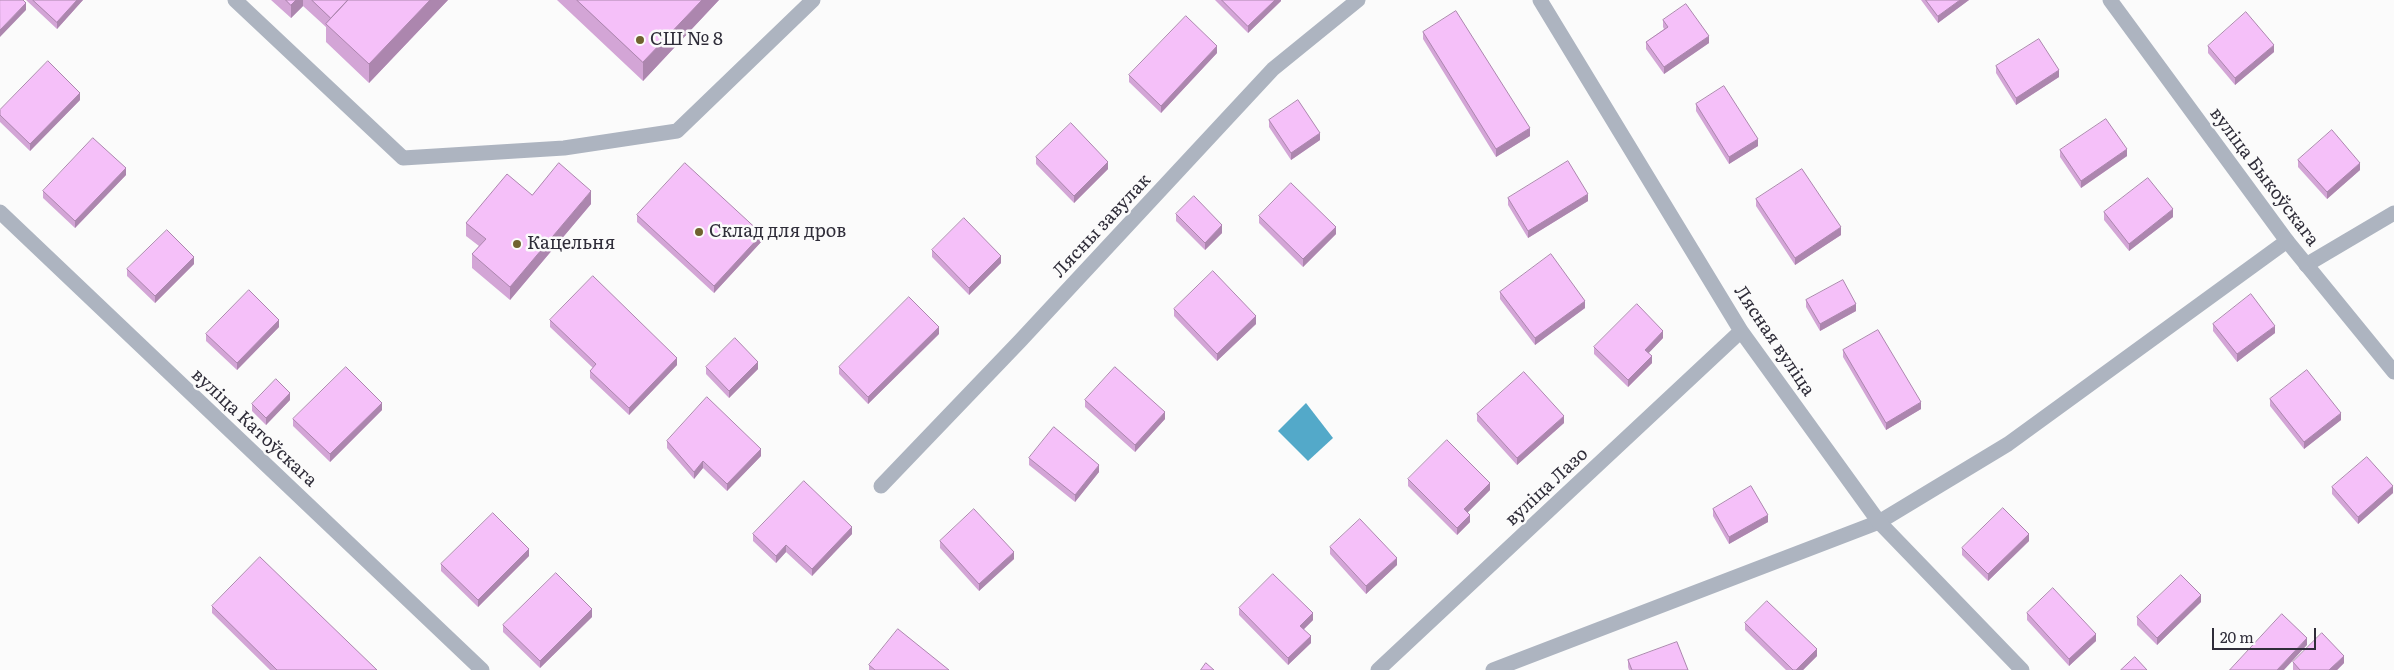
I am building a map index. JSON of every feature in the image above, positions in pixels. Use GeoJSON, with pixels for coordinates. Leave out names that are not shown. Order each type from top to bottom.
{"type":"FeatureCollection","features":[{"type":"Feature","properties":{"kind":"street"},"geometry":{"type":"LineString","coordinates":[[235,0],[403,158],[564,148],[677,131],[813,0]]}},
{"type":"Feature","properties":{"kind":"street","name":"Лясны завулак"},"geometry":{"type":"LineString","coordinates":[[881,486],[1027,334],[1273,69],[1358,0]]}},
{"type":"Feature","properties":{"kind":"street","name":"Лясная вуліца"},"geometry":{"type":"LineString","coordinates":[[1540,0],[1741,331],[1879,522],[2022,670]]}},
{"type":"Feature","properties":{"kind":"street","name":"вуліца Быкоўскага"},"geometry":{"type":"LineString","coordinates":[[2110,0],[2287,241],[2394,372]]}},
{"type":"Feature","properties":{"kind":"street","name":"вуліца Катоўскага"},"geometry":{"type":"LineString","coordinates":[[0,212],[482,670]]}},
{"type":"Feature","properties":{"kind":"street"},"geometry":{"type":"LineString","coordinates":[[2306,265],[2394,213]]}},
{"type":"Feature","properties":{"kind":"street"},"geometry":{"type":"LineString","coordinates":[[1493,670],[1879,522],[2008,444],[2287,241]]}},
{"type":"Feature","properties":{"kind":"street","name":"вуліца Лазо"},"geometry":{"type":"LineString","coordinates":[[1378,670],[1741,331]]}},
{"type":"Feature","properties":{"kind":"water"},"geometry":{"type":"Polygon","coordinates":[[[1306,403],[1333,438],[1308,461],[1278,431],[1306,403]]]}},
{"type":"Feature","properties":{"kind":"building"},"geometry":{"type":"Polygon","coordinates":[[[0,0],[23,0],[26,3],[0,30],[0,0]]]}},
{"type":"Feature","properties":{"kind":"building"},"geometry":{"type":"Polygon","coordinates":[[[33,0],[77,0],[57,22],[33,0]]]}},
{"type":"Feature","properties":{"kind":"building"},"geometry":{"type":"Polygon","coordinates":[[[286,0],[296,0],[291,5],[286,0]]]}},
{"type":"Feature","properties":{"kind":"building"},"geometry":{"type":"Polygon","coordinates":[[[312,0],[348,0],[331,18],[312,0]]]}},
{"type":"Feature","properties":{"kind":"building"},"geometry":{"type":"Polygon","coordinates":[[[348,0],[430,0],[369,64],[326,24],[348,0]]]}},
{"type":"Feature","properties":{"kind":"building"},"geometry":{"type":"Polygon","coordinates":[[[577,0],[702,0],[643,62],[577,0]]]}},
{"type":"Feature","properties":{"kind":"building"},"geometry":{"type":"Polygon","coordinates":[[[1222,0],[1275,0],[1248,26],[1222,0]]]}},
{"type":"Feature","properties":{"kind":"building"},"geometry":{"type":"Polygon","coordinates":[[[1926,0],[1960,0],[1938,16],[1926,0]]]}},
{"type":"Feature","properties":{"kind":"building"},"geometry":{"type":"Polygon","coordinates":[[[1686,4],[1709,36],[1664,67],[1646,42],[1668,27],[1663,20],[1686,4]]]}},
{"type":"Feature","properties":{"kind":"building"},"geometry":{"type":"Polygon","coordinates":[[[1456,11],[1530,128],[1496,149],[1423,32],[1456,11]]]}},
{"type":"Feature","properties":{"kind":"building"},"geometry":{"type":"Polygon","coordinates":[[[2246,12],[2274,45],[2235,78],[2208,46],[2246,12]]]}},
{"type":"Feature","properties":{"kind":"building"},"geometry":{"type":"Polygon","coordinates":[[[1186,16],[1217,46],[1161,106],[1129,75],[1186,16]]]}},
{"type":"Feature","properties":{"kind":"building"},"geometry":{"type":"Polygon","coordinates":[[[2039,39],[2059,70],[2016,98],[1996,66],[2039,39]]]}},
{"type":"Feature","properties":{"kind":"building"},"geometry":{"type":"Polygon","coordinates":[[[48,61],[80,93],[30,144],[0,115],[0,110],[48,61]]]}},
{"type":"Feature","properties":{"kind":"building"},"geometry":{"type":"Polygon","coordinates":[[[1724,86],[1758,139],[1729,157],[1696,104],[1724,86]]]}},
{"type":"Feature","properties":{"kind":"building"},"geometry":{"type":"Polygon","coordinates":[[[1298,100],[1320,133],[1291,153],[1269,120],[1298,100]]]}},
{"type":"Feature","properties":{"kind":"building"},"geometry":{"type":"Polygon","coordinates":[[[2106,119],[2127,149],[2081,181],[2060,150],[2106,119]]]}},
{"type":"Feature","properties":{"kind":"building"},"geometry":{"type":"Polygon","coordinates":[[[1071,123],[1108,162],[1074,196],[1036,157],[1071,123]]]}},
{"type":"Feature","properties":{"kind":"building"},"geometry":{"type":"Polygon","coordinates":[[[2332,130],[2360,163],[2327,192],[2298,160],[2332,130]]]}},
{"type":"Feature","properties":{"kind":"building"},"geometry":{"type":"Polygon","coordinates":[[[93,138],[126,168],[75,221],[43,191],[93,138]]]}},
{"type":"Feature","properties":{"kind":"building"},"geometry":{"type":"Polygon","coordinates":[[[1568,161],[1588,194],[1528,231],[1508,198],[1568,161]]]}},
{"type":"Feature","properties":{"kind":"building","name":"Кацельня"},"geometry":{"type":"Polygon","coordinates":[[[559,163],[591,191],[510,287],[472,254],[486,239],[466,223],[507,174],[532,195],[559,163]]]}},
{"type":"Feature","properties":{"kind":"building","name":"Склад для дров"},"geometry":{"type":"Polygon","coordinates":[[[685,163],[762,234],[714,286],[637,215],[685,163]]]}},
{"type":"Feature","properties":{"kind":"building"},"geometry":{"type":"Polygon","coordinates":[[[1802,169],[1841,227],[1795,258],[1756,199],[1802,169]]]}},
{"type":"Feature","properties":{"kind":"building"},"geometry":{"type":"Polygon","coordinates":[[[2148,178],[2173,209],[2129,244],[2104,212],[2148,178]]]}},
{"type":"Feature","properties":{"kind":"building"},"geometry":{"type":"Polygon","coordinates":[[[1291,183],[1336,227],[1303,259],[1259,216],[1291,183]]]}},
{"type":"Feature","properties":{"kind":"building"},"geometry":{"type":"Polygon","coordinates":[[[1194,196],[1222,225],[1205,243],[1176,214],[1194,196]]]}},
{"type":"Feature","properties":{"kind":"building"},"geometry":{"type":"Polygon","coordinates":[[[964,218],[1001,256],[969,288],[932,250],[964,218]]]}},
{"type":"Feature","properties":{"kind":"building"},"geometry":{"type":"Polygon","coordinates":[[[167,230],[194,257],[155,296],[127,269],[167,230]]]}},
{"type":"Feature","properties":{"kind":"building"},"geometry":{"type":"Polygon","coordinates":[[[1551,254],[1585,301],[1535,338],[1500,292],[1551,254]]]}},
{"type":"Feature","properties":{"kind":"building"},"geometry":{"type":"Polygon","coordinates":[[[1213,271],[1256,316],[1217,354],[1174,309],[1213,271]]]}},
{"type":"Feature","properties":{"kind":"building"},"geometry":{"type":"Polygon","coordinates":[[[593,276],[677,358],[629,408],[590,371],[596,364],[550,320],[593,276]]]}},
{"type":"Feature","properties":{"kind":"building"},"geometry":{"type":"Polygon","coordinates":[[[1843,280],[1856,304],[1820,324],[1806,300],[1843,280]]]}},
{"type":"Feature","properties":{"kind":"building"},"geometry":{"type":"Polygon","coordinates":[[[249,290],[279,320],[237,363],[206,334],[249,290]]]}},
{"type":"Feature","properties":{"kind":"building"},"geometry":{"type":"Polygon","coordinates":[[[2251,294],[2275,326],[2237,354],[2213,324],[2251,294]]]}},
{"type":"Feature","properties":{"kind":"building"},"geometry":{"type":"Polygon","coordinates":[[[909,297],[939,327],[868,397],[839,367],[909,297]]]}},
{"type":"Feature","properties":{"kind":"building"},"geometry":{"type":"Polygon","coordinates":[[[1637,304],[1663,331],[1645,350],[1652,356],[1628,380],[1594,347],[1637,304]]]}},
{"type":"Feature","properties":{"kind":"building"},"geometry":{"type":"Polygon","coordinates":[[[1878,330],[1921,402],[1886,423],[1843,350],[1878,330]]]}},
{"type":"Feature","properties":{"kind":"building"},"geometry":{"type":"Polygon","coordinates":[[[735,338],[758,362],[729,391],[706,367],[735,338]]]}},
{"type":"Feature","properties":{"kind":"building"},"geometry":{"type":"Polygon","coordinates":[[[346,367],[382,403],[330,454],[293,419],[346,367]]]}},
{"type":"Feature","properties":{"kind":"building"},"geometry":{"type":"Polygon","coordinates":[[[1115,367],[1165,412],[1135,445],[1085,400],[1115,367]]]}},
{"type":"Feature","properties":{"kind":"building"},"geometry":{"type":"Polygon","coordinates":[[[2307,370],[2341,413],[2304,442],[2270,399],[2307,370]]]}},
{"type":"Feature","properties":{"kind":"building"},"geometry":{"type":"Polygon","coordinates":[[[1524,372],[1564,416],[1517,458],[1477,414],[1524,372]]]}},
{"type":"Feature","properties":{"kind":"building"},"geometry":{"type":"Polygon","coordinates":[[[276,379],[290,393],[266,418],[252,404],[276,379]]]}},
{"type":"Feature","properties":{"kind":"building"},"geometry":{"type":"Polygon","coordinates":[[[707,397],[761,449],[727,484],[703,461],[694,472],[667,441],[707,397]]]}},
{"type":"Feature","properties":{"kind":"building"},"geometry":{"type":"Polygon","coordinates":[[[1054,427],[1099,465],[1075,495],[1029,458],[1054,427]]]}},
{"type":"Feature","properties":{"kind":"building"},"geometry":{"type":"Polygon","coordinates":[[[1447,440],[1490,483],[1464,509],[1470,515],[1457,528],[1408,479],[1447,440]]]}},
{"type":"Feature","properties":{"kind":"building"},"geometry":{"type":"Polygon","coordinates":[[[2367,457],[2393,486],[2358,517],[2332,487],[2367,457]]]}},
{"type":"Feature","properties":{"kind":"building"},"geometry":{"type":"Polygon","coordinates":[[[804,481],[852,527],[812,569],[786,545],[776,556],[753,534],[804,481]]]}},
{"type":"Feature","properties":{"kind":"building"},"geometry":{"type":"Polygon","coordinates":[[[1751,486],[1768,515],[1729,537],[1713,509],[1751,486]]]}},
{"type":"Feature","properties":{"kind":"building"},"geometry":{"type":"Polygon","coordinates":[[[2003,508],[2029,534],[1988,574],[1962,548],[2003,508]]]}},
{"type":"Feature","properties":{"kind":"building"},"geometry":{"type":"Polygon","coordinates":[[[974,509],[1014,552],[979,584],[940,541],[974,509]]]}},
{"type":"Feature","properties":{"kind":"building"},"geometry":{"type":"Polygon","coordinates":[[[493,513],[529,549],[478,600],[441,564],[493,513]]]}},
{"type":"Feature","properties":{"kind":"building"},"geometry":{"type":"Polygon","coordinates":[[[1360,519],[1397,558],[1366,586],[1330,547],[1360,519]]]}},
{"type":"Feature","properties":{"kind":"building"},"geometry":{"type":"Polygon","coordinates":[[[260,557],[377,670],[277,670],[212,606],[260,557]]]}},
{"type":"Feature","properties":{"kind":"building"},"geometry":{"type":"Polygon","coordinates":[[[556,573],[592,609],[540,661],[503,625],[556,573]]]}},
{"type":"Feature","properties":{"kind":"building"},"geometry":{"type":"Polygon","coordinates":[[[1273,574],[1313,613],[1300,626],[1311,636],[1288,658],[1239,608],[1273,574]]]}},
{"type":"Feature","properties":{"kind":"building"},"geometry":{"type":"Polygon","coordinates":[[[2181,575],[2201,595],[2157,638],[2137,617],[2181,575]]]}},
{"type":"Feature","properties":{"kind":"building"},"geometry":{"type":"Polygon","coordinates":[[[2053,588],[2096,634],[2069,659],[2027,613],[2053,588]]]}},
{"type":"Feature","properties":{"kind":"building"},"geometry":{"type":"Polygon","coordinates":[[[1767,601],[1817,649],[1796,670],[1793,670],[1745,623],[1767,601]]]}},
{"type":"Feature","properties":{"kind":"building"},"geometry":{"type":"Polygon","coordinates":[[[2282,614],[2307,638],[2277,670],[2230,670],[2282,614]]]}},
{"type":"Feature","properties":{"kind":"building"},"geometry":{"type":"Polygon","coordinates":[[[898,629],[949,670],[875,670],[869,665],[898,629]]]}},
{"type":"Feature","properties":{"kind":"building"},"geometry":{"type":"Polygon","coordinates":[[[2322,633],[2344,656],[2329,670],[2300,670],[2293,662],[2322,633]]]}},
{"type":"Feature","properties":{"kind":"building"},"geometry":{"type":"Polygon","coordinates":[[[1677,642],[1688,670],[1632,670],[1628,660],[1677,642]]]}},
{"type":"Feature","properties":{"kind":"building"},"geometry":{"type":"Polygon","coordinates":[[[2135,657],[2147,670],[2121,670],[2135,657]]]}},
{"type":"Feature","properties":{"kind":"building"},"geometry":{"type":"Polygon","coordinates":[[[1206,663],[1214,670],[1201,670],[1206,663]]]}},
{"type":"Feature","properties":{"kind":"place","name":"СШ № 8"},"geometry":{"type":"Point","coordinates":[640,40]}},
{"type":"Feature","properties":{"kind":"place","name":"Склад для дров"},"geometry":{"type":"Point","coordinates":[699,232]}},
{"type":"Feature","properties":{"kind":"place","name":"Кацельня"},"geometry":{"type":"Point","coordinates":[517,244]}}]}
